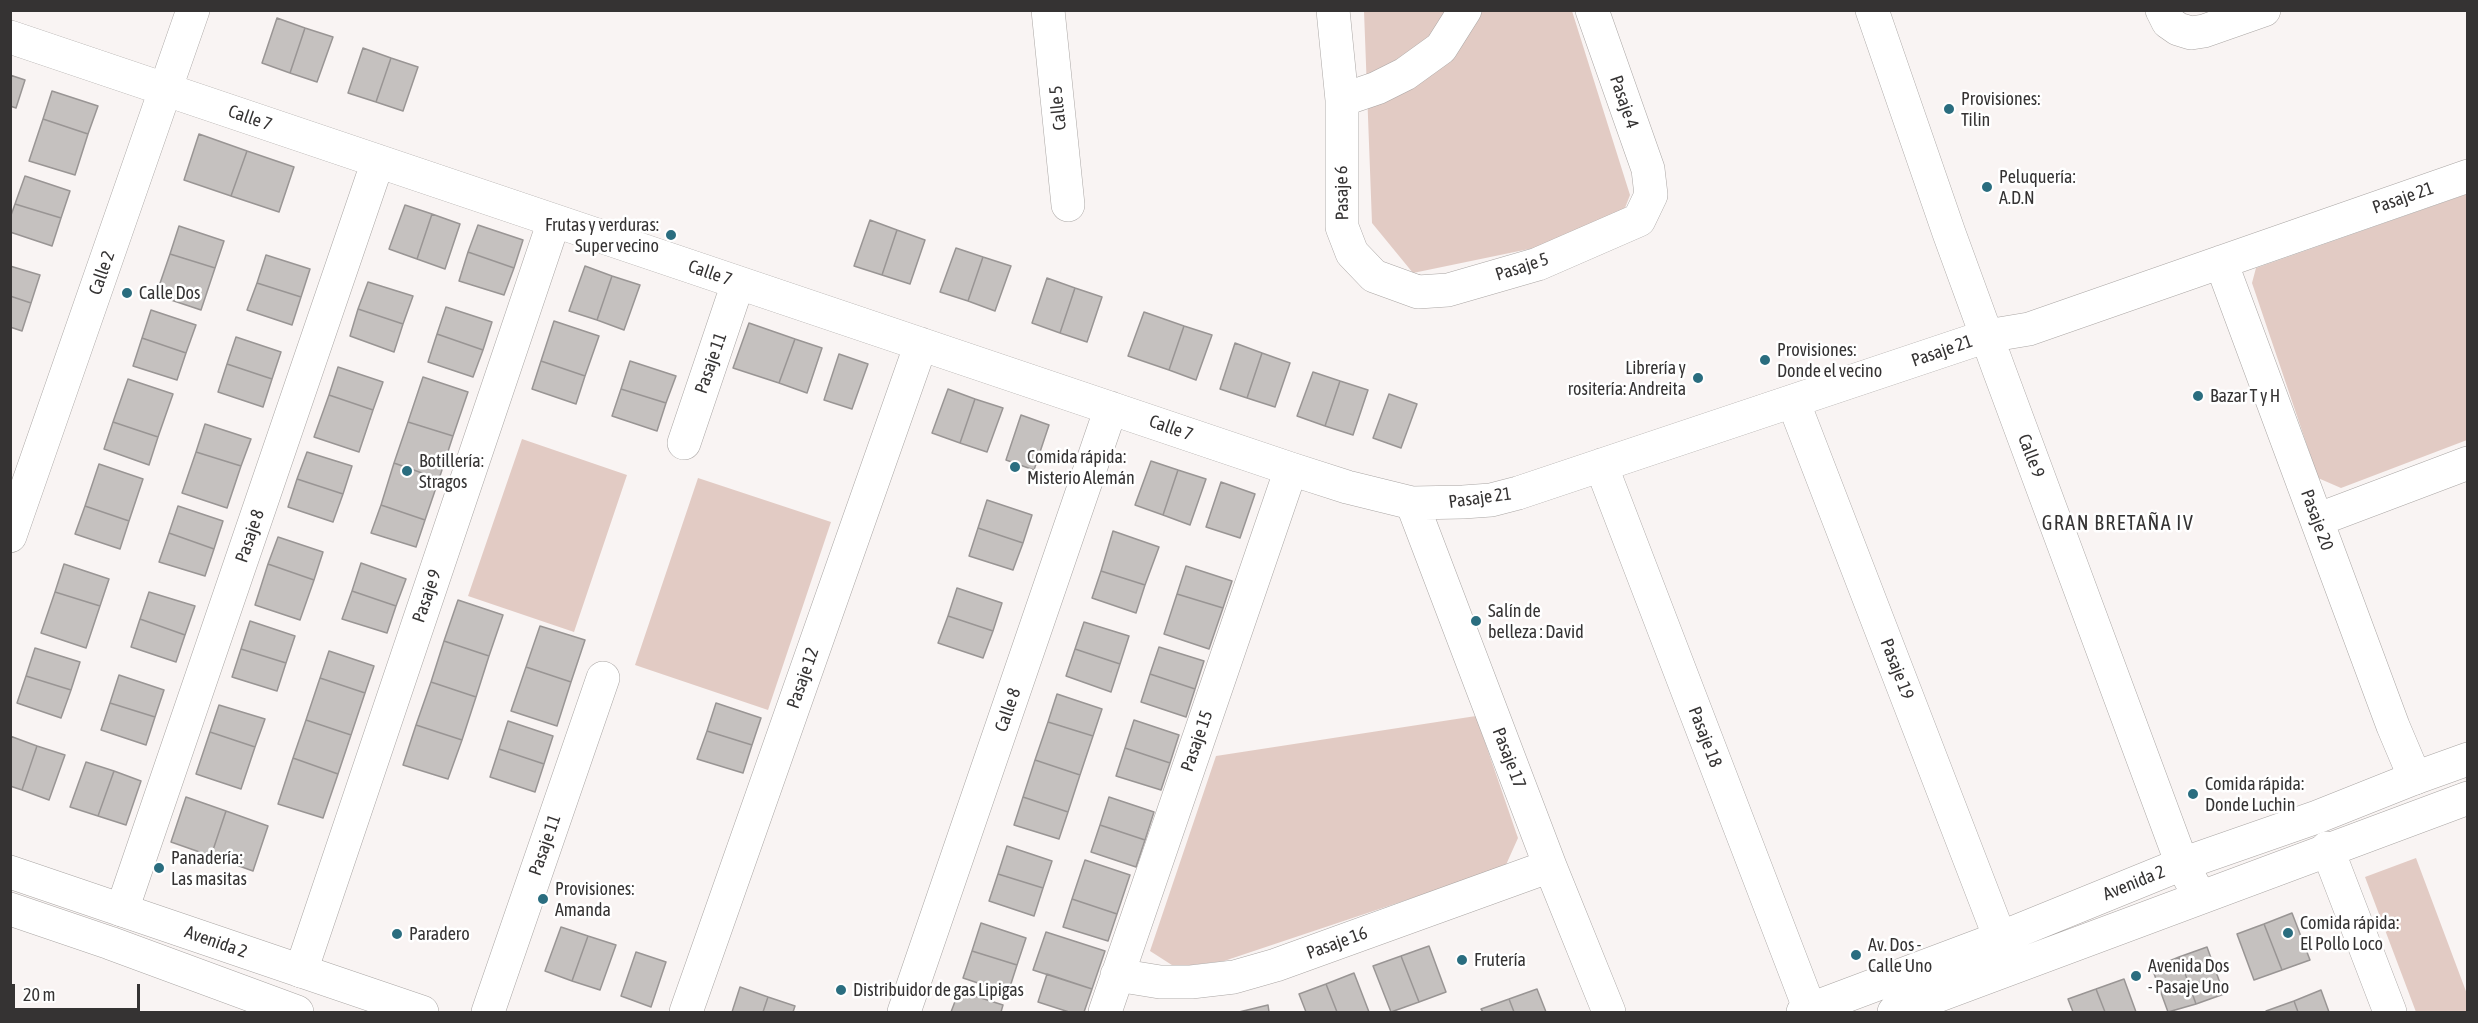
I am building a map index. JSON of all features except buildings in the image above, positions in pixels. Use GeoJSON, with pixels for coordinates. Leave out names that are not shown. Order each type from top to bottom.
{"type":"FeatureCollection","features":[{"type":"Feature","properties":{"kind":"street","name":"Calle 2"},"geometry":{"type":"LineString","coordinates":[[10,536],[193,10]]}},
{"type":"Feature","properties":{"kind":"street","name":"Calle 5"},"geometry":{"type":"LineString","coordinates":[[1048,10],[1068,205]]}},
{"type":"Feature","properties":{"kind":"street","name":"Pasaje 6"},"geometry":{"type":"LineString","coordinates":[[1333,10],[1342,100],[1342,227],[1352,253],[1374,276]]}},
{"type":"Feature","properties":{"kind":"street"},"geometry":{"type":"LineString","coordinates":[[1342,100],[1377,88],[1405,74],[1441,48],[1465,10]]}},
{"type":"Feature","properties":{"kind":"street","name":"Pasaje 4"},"geometry":{"type":"LineString","coordinates":[[1592,10],[1648,169],[1651,195]]}},
{"type":"Feature","properties":{"kind":"street","name":"Calle 9"},"geometry":{"type":"LineString","coordinates":[[1872,10],[1987,336],[2182,864],[2200,897]]}},
{"type":"Feature","properties":{"kind":"street"},"geometry":{"type":"LineString","coordinates":[[2170,20],[2191,33],[2204,32],[2264,10]]}},
{"type":"Feature","properties":{"kind":"street","name":"Calle 7"},"geometry":{"type":"LineString","coordinates":[[10,37],[1347,488],[1412,503]]}},
{"type":"Feature","properties":{"kind":"street","name":"Pasaje 8"},"geometry":{"type":"LineString","coordinates":[[122,910],[378,161]]}},
{"type":"Feature","properties":{"kind":"street","name":"Pasaje 21"},"geometry":{"type":"LineString","coordinates":[[1412,503],[1439,504],[1491,500],[1518,493],[1987,336],[2030,328],[2468,176]]}},
{"type":"Feature","properties":{"kind":"street","name":"Pasaje 5"},"geometry":{"type":"LineString","coordinates":[[1374,276],[1418,292],[1448,290],[1538,264],[1639,220],[1651,195]]}},
{"type":"Feature","properties":{"kind":"street","name":"Pasaje 9"},"geometry":{"type":"LineString","coordinates":[[301,971],[554,221]]}},
{"type":"Feature","properties":{"kind":"street","name":"Pasaje 20"},"geometry":{"type":"LineString","coordinates":[[2221,262],[2415,778]]}},
{"type":"Feature","properties":{"kind":"street","name":"Pasaje 11"},"geometry":{"type":"LineString","coordinates":[[684,443],[738,283]]}},
{"type":"Feature","properties":{"kind":"street","name":"Pasaje 12"},"geometry":{"type":"LineString","coordinates":[[686,1012],[921,344]]}},
{"type":"Feature","properties":{"kind":"street","name":"Pasaje 19"},"geometry":{"type":"LineString","coordinates":[[1793,400],[2000,938]]}},
{"type":"Feature","properties":{"kind":"street","name":"Calle 8"},"geometry":{"type":"LineString","coordinates":[[904,1012],[1111,408]]}},
{"type":"Feature","properties":{"kind":"street"},"geometry":{"type":"LineString","coordinates":[[2317,520],[2468,463]]}},
{"type":"Feature","properties":{"kind":"street","name":"Pasaje 18"},"geometry":{"type":"LineString","coordinates":[[1601,465],[1806,1011]]}},
{"type":"Feature","properties":{"kind":"street","name":"Pasaje 15"},"geometry":{"type":"LineString","coordinates":[[1105,1012],[1291,469]]}},
{"type":"Feature","properties":{"kind":"street","name":"Pasaje 17"},"geometry":{"type":"LineString","coordinates":[[1412,503],[1550,866],[1609,1012]]}},
{"type":"Feature","properties":{"kind":"street","name":"Pasaje 11"},"geometry":{"type":"LineString","coordinates":[[488,1012],[603,678]]}},
{"type":"Feature","properties":{"kind":"street","name":"Avenida 2"},"geometry":{"type":"LineString","coordinates":[[1806,1011],[2000,938],[2182,864],[2317,817],[2468,759]]}},
{"type":"Feature","properties":{"kind":"street","name":"Avenida 2"},"geometry":{"type":"LineString","coordinates":[[1894,1012],[2327,848],[2468,798]]}},
{"type":"Feature","properties":{"kind":"street"},"geometry":{"type":"LineString","coordinates":[[2327,848],[2390,1012]]}},
{"type":"Feature","properties":{"kind":"street","name":"Pasaje 16"},"geometry":{"type":"LineString","coordinates":[[1117,975],[1160,982],[1191,982],[1234,977],[1276,965],[1550,866]]}},
{"type":"Feature","properties":{"kind":"street","name":"Avenida 2"},"geometry":{"type":"LineString","coordinates":[[10,872],[423,1012]]}},
{"type":"Feature","properties":{"kind":"street","name":"Avenida 2"},"geometry":{"type":"LineString","coordinates":[[10,909],[297,1012]]}},
{"type":"Feature","properties":{"kind":"shaded area"},"geometry":{"type":"Polygon","coordinates":[[[1364,11],[1572,11],[1630,195],[1616,231],[1413,273],[1372,223],[1364,11]]]}},
{"type":"Feature","properties":{"kind":"shaded area"},"geometry":{"type":"Polygon","coordinates":[[[2467,194],[2467,440],[2341,488],[2318,478],[2252,283],[2256,268],[2467,194]]]}},
{"type":"Feature","properties":{"kind":"shaded area"},"geometry":{"type":"Polygon","coordinates":[[[522,439],[627,475],[574,632],[468,596],[522,439]]]}},
{"type":"Feature","properties":{"kind":"shaded area"},"geometry":{"type":"Polygon","coordinates":[[[698,478],[831,522],[768,710],[635,665],[698,478]]]}},
{"type":"Feature","properties":{"kind":"shaded area"},"geometry":{"type":"Polygon","coordinates":[[[1476,716],[1518,838],[1505,867],[1224,961],[1175,967],[1150,951],[1216,756],[1476,716]]]}},
{"type":"Feature","properties":{"kind":"shaded area"},"geometry":{"type":"Polygon","coordinates":[[[2416,858],[2467,994],[2467,1012],[2416,1012],[2365,877],[2416,858]]]}},
{"type":"Feature","properties":{"kind":"place","name":"Provisiones: Tilin"},"geometry":{"type":"Point","coordinates":[1949,109]}},
{"type":"Feature","properties":{"kind":"place","name":"Peluquería: A.D.N"},"geometry":{"type":"Point","coordinates":[1987,187]}},
{"type":"Feature","properties":{"kind":"place","name":"Frutas y verduras: Super vecino"},"geometry":{"type":"Point","coordinates":[671,235]}},
{"type":"Feature","properties":{"kind":"place","name":"Calle Dos"},"geometry":{"type":"Point","coordinates":[127,293]}},
{"type":"Feature","properties":{"kind":"place","name":"Provisiones: Donde el vecino"},"geometry":{"type":"Point","coordinates":[1765,360]}},
{"type":"Feature","properties":{"kind":"place","name":"Librería y rositería: Andreita"},"geometry":{"type":"Point","coordinates":[1698,378]}},
{"type":"Feature","properties":{"kind":"place","name":"Bazar T y H"},"geometry":{"type":"Point","coordinates":[2198,396]}},
{"type":"Feature","properties":{"kind":"place","name":"Comida rápida: Misterio Alemán"},"geometry":{"type":"Point","coordinates":[1015,467]}},
{"type":"Feature","properties":{"kind":"place","name":"Botillería: Stragos"},"geometry":{"type":"Point","coordinates":[407,471]}},
{"type":"Feature","properties":{"kind":"place","name":"Salín de belleza : David"},"geometry":{"type":"Point","coordinates":[1476,621]}},
{"type":"Feature","properties":{"kind":"place","name":"Comida rápida: Donde Luchin"},"geometry":{"type":"Point","coordinates":[2193,794]}},
{"type":"Feature","properties":{"kind":"place","name":"Panadería: Las masitas"},"geometry":{"type":"Point","coordinates":[159,868]}},
{"type":"Feature","properties":{"kind":"place","name":"Provisiones: Amanda"},"geometry":{"type":"Point","coordinates":[543,899]}},
{"type":"Feature","properties":{"kind":"place","name":"Comida rápida: El Pollo Loco"},"geometry":{"type":"Point","coordinates":[2288,933]}},
{"type":"Feature","properties":{"kind":"place","name":"Paradero"},"geometry":{"type":"Point","coordinates":[397,934]}},
{"type":"Feature","properties":{"kind":"place","name":"Av. Dos - Calle Uno"},"geometry":{"type":"Point","coordinates":[1856,955]}},
{"type":"Feature","properties":{"kind":"place","name":"Frutería"},"geometry":{"type":"Point","coordinates":[1462,960]}},
{"type":"Feature","properties":{"kind":"place","name":"Avenida Dos - Pasaje Uno"},"geometry":{"type":"Point","coordinates":[2136,976]}},
{"type":"Feature","properties":{"kind":"place","name":"Distribuidor de gas Lipigas"},"geometry":{"type":"Point","coordinates":[841,990]}},
{"type":"Feature","properties":{"kind":"district","name":"GRAN BRETAÑA IV"},"geometry":{"type":"Point","coordinates":[2118,524]}}]}
